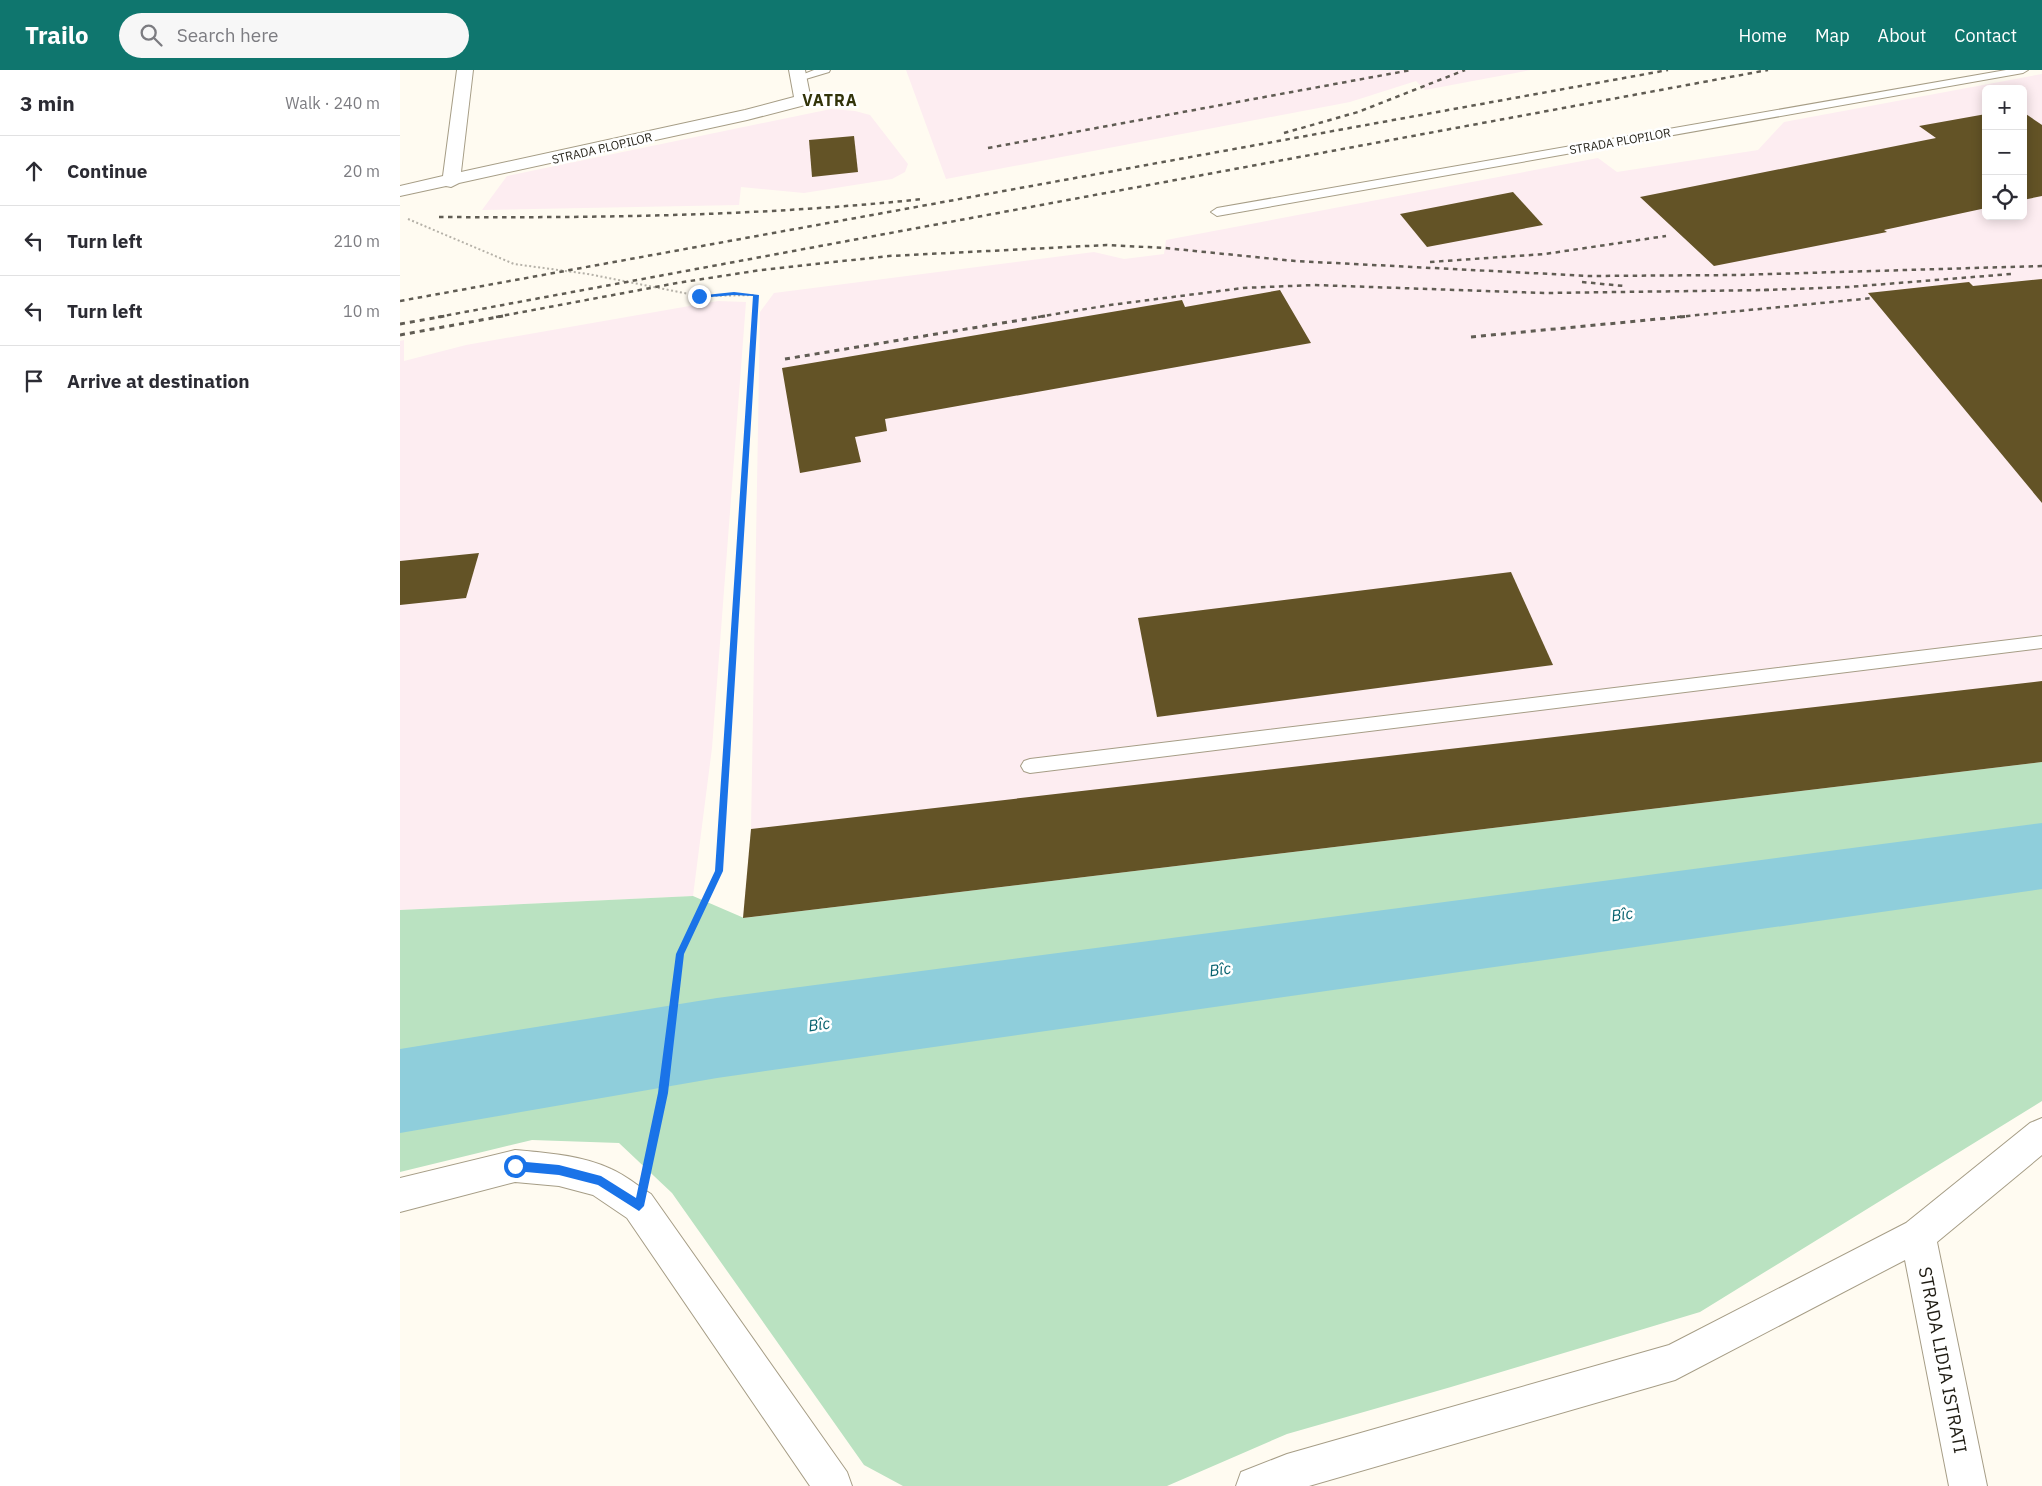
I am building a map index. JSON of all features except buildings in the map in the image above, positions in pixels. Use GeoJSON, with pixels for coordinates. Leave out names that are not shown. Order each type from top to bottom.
{"type":"FeatureCollection","features":[{"type":"Feature","properties":{"kind":"street"},"geometry":{"type":"LineString","coordinates":[[451,182],[465,70]]}},
{"type":"Feature","properties":{"kind":"street","name":"STRADA PLOPILOR"},"geometry":{"type":"LineString","coordinates":[[400,191],[451,182],[747,115],[803,100],[798,74]]}},
{"type":"Feature","properties":{"kind":"street"},"geometry":{"type":"LineString","coordinates":[[1255,1486],[1289,1480],[1675,1362],[1918,1235],[2042,1134]]}},
{"type":"Feature","properties":{"kind":"street"},"geometry":{"type":"LineString","coordinates":[[400,1195],[515,1166],[559,1170],[601,1181],[639,1206],[833,1486]]}},
{"type":"Feature","properties":{"kind":"street","name":"STRADA LIDIA ISTRATI"},"geometry":{"type":"LineString","coordinates":[[1918,1235],[1968,1486]]}},
{"type":"Feature","properties":{"kind":"lane"},"geometry":{"type":"LineString","coordinates":[[798,74],[824,70]]}},
{"type":"Feature","properties":{"kind":"lane","name":"STRADA PLOPILOR"},"geometry":{"type":"LineString","coordinates":[[1217,212],[2024,70]]}},
{"type":"Feature","properties":{"kind":"lane"},"geometry":{"type":"LineString","coordinates":[[1030,766],[2042,642]]}},
{"type":"Feature","properties":{"kind":"path"},"geometry":{"type":"LineString","coordinates":[[400,217],[442,232],[514,264],[588,274],[699,296],[756,295],[719,871],[680,954],[663,1093],[639,1206]]}},
{"type":"Feature","properties":{"kind":"shaded area"},"geometry":{"type":"Polygon","coordinates":[[[906,70],[1531,70],[1425,90],[1416,81],[1350,102],[946,179],[906,70]]]}},
{"type":"Feature","properties":{"kind":"shaded area"},"geometry":{"type":"Polygon","coordinates":[[[2042,74],[2042,762],[743,918],[751,829],[760,312],[774,293],[1094,252],[1124,259],[1164,254],[1166,240],[1598,158],[1617,172],[1758,150],[1784,122],[1982,85],[1982,220],[2027,220],[2027,85],[1983,85],[2042,74]]]}},
{"type":"Feature","properties":{"kind":"shaded area"},"geometry":{"type":"Polygon","coordinates":[[[831,109],[855,111],[870,115],[908,164],[905,172],[892,179],[804,193],[741,187],[739,205],[482,210],[507,176],[831,109]]]}},
{"type":"Feature","properties":{"kind":"shaded area"},"geometry":{"type":"Polygon","coordinates":[[[718,301],[746,302],[712,748],[693,896],[400,910],[400,341],[404,340],[404,361],[466,345],[718,301]]]}},
{"type":"Feature","properties":{"kind":"green space"},"geometry":{"type":"Polygon","coordinates":[[[2042,762],[2042,1101],[1700,1312],[1287,1434],[1167,1486],[903,1486],[864,1465],[672,1193],[619,1143],[532,1140],[400,1172],[400,910],[693,896],[744,918],[2042,762]]]}},
{"type":"Feature","properties":{"kind":"waterway","name":"Bîc"},"geometry":{"type":"LineString","coordinates":[[400,1091],[717,1038],[2042,856]]}},
{"type":"Feature","properties":{"kind":"railway"},"geometry":{"type":"LineString","coordinates":[[988,148],[1411,70]]}},
{"type":"Feature","properties":{"kind":"railway"},"geometry":{"type":"LineString","coordinates":[[1284,133],[1358,112],[1465,70]]}},
{"type":"Feature","properties":{"kind":"railway"},"geometry":{"type":"LineString","coordinates":[[400,301],[1668,70]]}},
{"type":"Feature","properties":{"kind":"railway"},"geometry":{"type":"LineString","coordinates":[[438,317],[1768,70]]}},
{"type":"Feature","properties":{"kind":"railway"},"geometry":{"type":"LineString","coordinates":[[439,217],[681,215],[863,205],[923,199]]}},
{"type":"Feature","properties":{"kind":"railway"},"geometry":{"type":"LineString","coordinates":[[1430,262],[1545,254],[1666,236]]}},
{"type":"Feature","properties":{"kind":"railway"},"geometry":{"type":"LineString","coordinates":[[496,317],[677,283],[761,270],[889,256],[1107,245],[1165,248],[1295,261],[1590,276],[1737,275],[2042,266]]}},
{"type":"Feature","properties":{"kind":"railway"},"geometry":{"type":"LineString","coordinates":[[1764,290],[1848,287],[2011,274]]}},
{"type":"Feature","properties":{"kind":"railway"},"geometry":{"type":"LineString","coordinates":[[1582,282],[1624,286]]}},
{"type":"Feature","properties":{"kind":"railway"},"geometry":{"type":"LineString","coordinates":[[1038,317],[1110,305],[1243,288],[1314,285],[1544,293],[1769,290]]}},
{"type":"Feature","properties":{"kind":"railway"},"geometry":{"type":"LineString","coordinates":[[1677,317],[1873,298]]}},
{"type":"Feature","properties":{"kind":"railway"},"geometry":{"type":"LineString","coordinates":[[400,324],[445,316]]}},
{"type":"Feature","properties":{"kind":"railway"},"geometry":{"type":"LineString","coordinates":[[400,335],[503,316]]}},
{"type":"Feature","properties":{"kind":"railway"},"geometry":{"type":"LineString","coordinates":[[785,359],[1045,316]]}},
{"type":"Feature","properties":{"kind":"railway"},"geometry":{"type":"LineString","coordinates":[[1471,337],[1690,316]]}},
{"type":"Feature","properties":{"kind":"district","name":"VATRA"},"geometry":{"type":"Point","coordinates":[830,100]}},
{"type":"Feature","properties":{"kind":"route"},"geometry":{"type":"LineString","coordinates":[[515,1166],[559,1170],[601,1181],[639,1206],[663,1093],[680,954],[719,871],[756,295],[699,296]]}}]}
